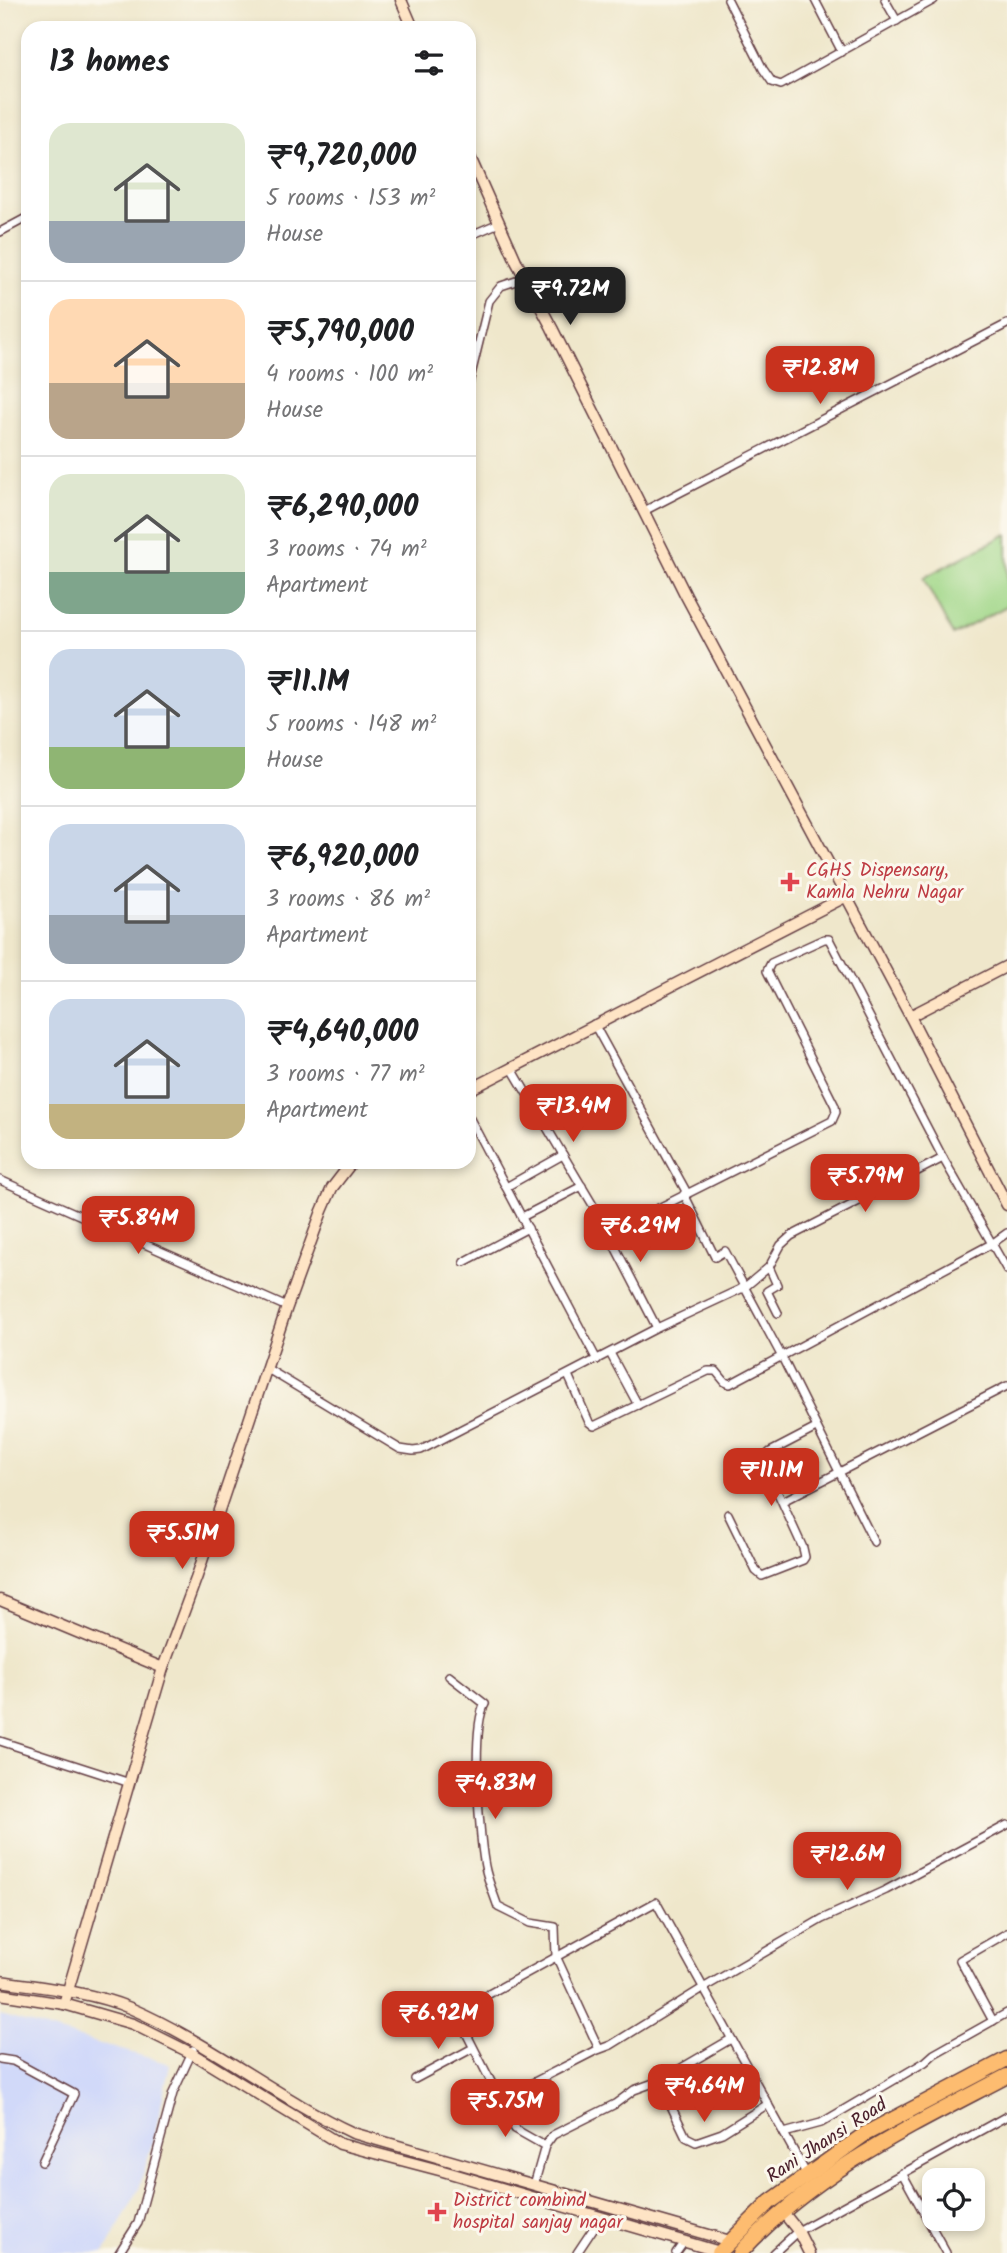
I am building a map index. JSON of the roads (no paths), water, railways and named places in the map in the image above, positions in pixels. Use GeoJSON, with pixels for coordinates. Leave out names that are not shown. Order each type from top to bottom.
{"type":"FeatureCollection","features":[{"type":"Feature","properties":{"kind":"highway","name":"Rani Jhansi Road"},"geometry":{"type":"LineString","coordinates":[[723,2249],[770,2202],[865,2134],[1007,2059]]}},
{"type":"Feature","properties":{"kind":"highway","name":"Rani Jhansi Road"},"geometry":{"type":"LineString","coordinates":[[740,2253],[782,2211],[872,2147],[1007,2076]]}},
{"type":"Feature","properties":{"kind":"street"},"geometry":{"type":"LineString","coordinates":[[401,0],[410,21]]}},
{"type":"Feature","properties":{"kind":"street"},"geometry":{"type":"LineString","coordinates":[[728,0],[763,69],[776,84],[789,82],[934,0]]}},
{"type":"Feature","properties":{"kind":"street"},"geometry":{"type":"LineString","coordinates":[[815,0],[842,52]]}},
{"type":"Feature","properties":{"kind":"street"},"geometry":{"type":"LineString","coordinates":[[885,0],[897,21]]}},
{"type":"Feature","properties":{"kind":"street"},"geometry":{"type":"LineString","coordinates":[[476,171],[525,278],[644,511],[1007,1205]]}},
{"type":"Feature","properties":{"kind":"street"},"geometry":{"type":"LineString","coordinates":[[0,232],[21,222]]}},
{"type":"Feature","properties":{"kind":"street"},"geometry":{"type":"LineString","coordinates":[[476,233],[499,223]]}},
{"type":"Feature","properties":{"kind":"street"},"geometry":{"type":"LineString","coordinates":[[476,354],[489,301],[501,286],[525,278]]}},
{"type":"Feature","properties":{"kind":"street"},"geometry":{"type":"LineString","coordinates":[[644,511],[1007,324]]}},
{"type":"Feature","properties":{"kind":"street"},"geometry":{"type":"LineString","coordinates":[[476,1086],[845,897]]}},
{"type":"Feature","properties":{"kind":"street"},"geometry":{"type":"LineString","coordinates":[[609,1233],[832,1121],[835,1106],[767,971],[771,963],[828,939],[943,1158],[1007,1270]]}},
{"type":"Feature","properties":{"kind":"street"},"geometry":{"type":"LineString","coordinates":[[910,1016],[1007,966]]}},
{"type":"Feature","properties":{"kind":"street"},"geometry":{"type":"LineString","coordinates":[[594,1024],[686,1194],[715,1257],[725,1251],[745,1287],[874,1542]]}},
{"type":"Feature","properties":{"kind":"street"},"geometry":{"type":"LineString","coordinates":[[511,1067],[609,1233],[657,1328]]}},
{"type":"Feature","properties":{"kind":"street"},"geometry":{"type":"LineString","coordinates":[[476,1130],[597,1360]]}},
{"type":"Feature","properties":{"kind":"street"},"geometry":{"type":"LineString","coordinates":[[506,1186],[563,1155]]}},
{"type":"Feature","properties":{"kind":"street"},"geometry":{"type":"LineString","coordinates":[[266,1368],[400,1449],[421,1450],[657,1328],[745,1287],[769,1267],[781,1245],[790,1236],[943,1158]]}},
{"type":"Feature","properties":{"kind":"street"},"geometry":{"type":"LineString","coordinates":[[64,2004],[163,1668],[197,1576],[287,1307],[332,1188],[347,1169]]}},
{"type":"Feature","properties":{"kind":"street"},"geometry":{"type":"LineString","coordinates":[[0,1180],[287,1307]]}},
{"type":"Feature","properties":{"kind":"street"},"geometry":{"type":"LineString","coordinates":[[523,1217],[582,1186]]}},
{"type":"Feature","properties":{"kind":"street"},"geometry":{"type":"LineString","coordinates":[[464,1262],[528,1228]]}},
{"type":"Feature","properties":{"kind":"street"},"geometry":{"type":"LineString","coordinates":[[568,1375],[589,1422],[594,1426],[708,1371],[716,1371],[730,1384],[1007,1233]]}},
{"type":"Feature","properties":{"kind":"street"},"geometry":{"type":"LineString","coordinates":[[769,1267],[777,1285],[767,1291],[778,1313]]}},
{"type":"Feature","properties":{"kind":"street"},"geometry":{"type":"LineString","coordinates":[[611,1353],[638,1405]]}},
{"type":"Feature","properties":{"kind":"street"},"geometry":{"type":"LineString","coordinates":[[783,1501],[1007,1386]]}},
{"type":"Feature","properties":{"kind":"street"},"geometry":{"type":"LineString","coordinates":[[728,1514],[756,1571],[762,1576],[799,1563],[805,1557],[764,1458],[816,1428]]}},
{"type":"Feature","properties":{"kind":"street"},"geometry":{"type":"LineString","coordinates":[[0,1600],[163,1668]]}},
{"type":"Feature","properties":{"kind":"street"},"geometry":{"type":"LineString","coordinates":[[449,1676],[485,1704],[480,1712],[476,1745],[480,1816],[485,1868],[498,1907],[530,1923],[555,1927],[556,1956],[599,2049]]}},
{"type":"Feature","properties":{"kind":"street"},"geometry":{"type":"LineString","coordinates":[[0,1741],[130,1783]]}},
{"type":"Feature","properties":{"kind":"street"},"geometry":{"type":"LineString","coordinates":[[500,2099],[611,2045],[703,1987],[822,1919],[886,1890],[1007,1825]]}},
{"type":"Feature","properties":{"kind":"street"},"geometry":{"type":"LineString","coordinates":[[545,2146],[515,2129],[473,2049],[458,2017],[458,2011],[656,1902],[807,2175]]}},
{"type":"Feature","properties":{"kind":"street"},"geometry":{"type":"LineString","coordinates":[[993,2021],[960,1960],[1007,1933]]}},
{"type":"Feature","properties":{"kind":"street"},"geometry":{"type":"LineString","coordinates":[[0,1981],[67,1991],[128,2008],[340,2144],[684,2242],[723,2249]]}},
{"type":"Feature","properties":{"kind":"street"},"geometry":{"type":"LineString","coordinates":[[0,1994],[64,2004],[133,2024],[194,2048],[353,2133],[534,2185],[723,2249]]}},
{"type":"Feature","properties":{"kind":"street"},"geometry":{"type":"LineString","coordinates":[[784,2133],[821,2123],[1007,2013]]}},
{"type":"Feature","properties":{"kind":"street"},"geometry":{"type":"LineString","coordinates":[[534,2185],[545,2146],[553,2135],[615,2104],[634,2090],[659,2081],[732,2039]]}},
{"type":"Feature","properties":{"kind":"street"},"geometry":{"type":"LineString","coordinates":[[119,2253],[138,2223],[173,2093],[194,2048]]}},
{"type":"Feature","properties":{"kind":"street"},"geometry":{"type":"LineString","coordinates":[[415,2078],[473,2049]]}},
{"type":"Feature","properties":{"kind":"street"},"geometry":{"type":"LineString","coordinates":[[0,2059],[13,2061],[74,2094],[42,2162]]}},
{"type":"Feature","properties":{"kind":"street"},"geometry":{"type":"LineString","coordinates":[[659,2081],[686,2137],[696,2142],[722,2133],[768,2104]]}},
{"type":"Feature","properties":{"kind":"street"},"geometry":{"type":"LineString","coordinates":[[774,2253],[798,2231],[1007,2116]]}},
{"type":"Feature","properties":{"kind":"street"},"geometry":{"type":"LineString","coordinates":[[902,2173],[946,2253]]}},
{"type":"Feature","properties":{"kind":"street"},"geometry":{"type":"LineString","coordinates":[[782,2211],[798,2231],[809,2253]]}},
{"type":"Feature","properties":{"kind":"street"},"geometry":{"type":"LineString","coordinates":[[577,2253],[601,2217]]}},
{"type":"Feature","properties":{"kind":"street"},"geometry":{"type":"LineString","coordinates":[[676,2253],[684,2242]]}},
{"type":"Feature","properties":{"kind":"place","name":"CGHS Dispensary, Kamla Nehru Nagar"},"geometry":{"type":"Point","coordinates":[790,882]}},
{"type":"Feature","properties":{"kind":"place","name":"District combind hospital sanjay nagar"},"geometry":{"type":"Point","coordinates":[437,2212]}}]}
